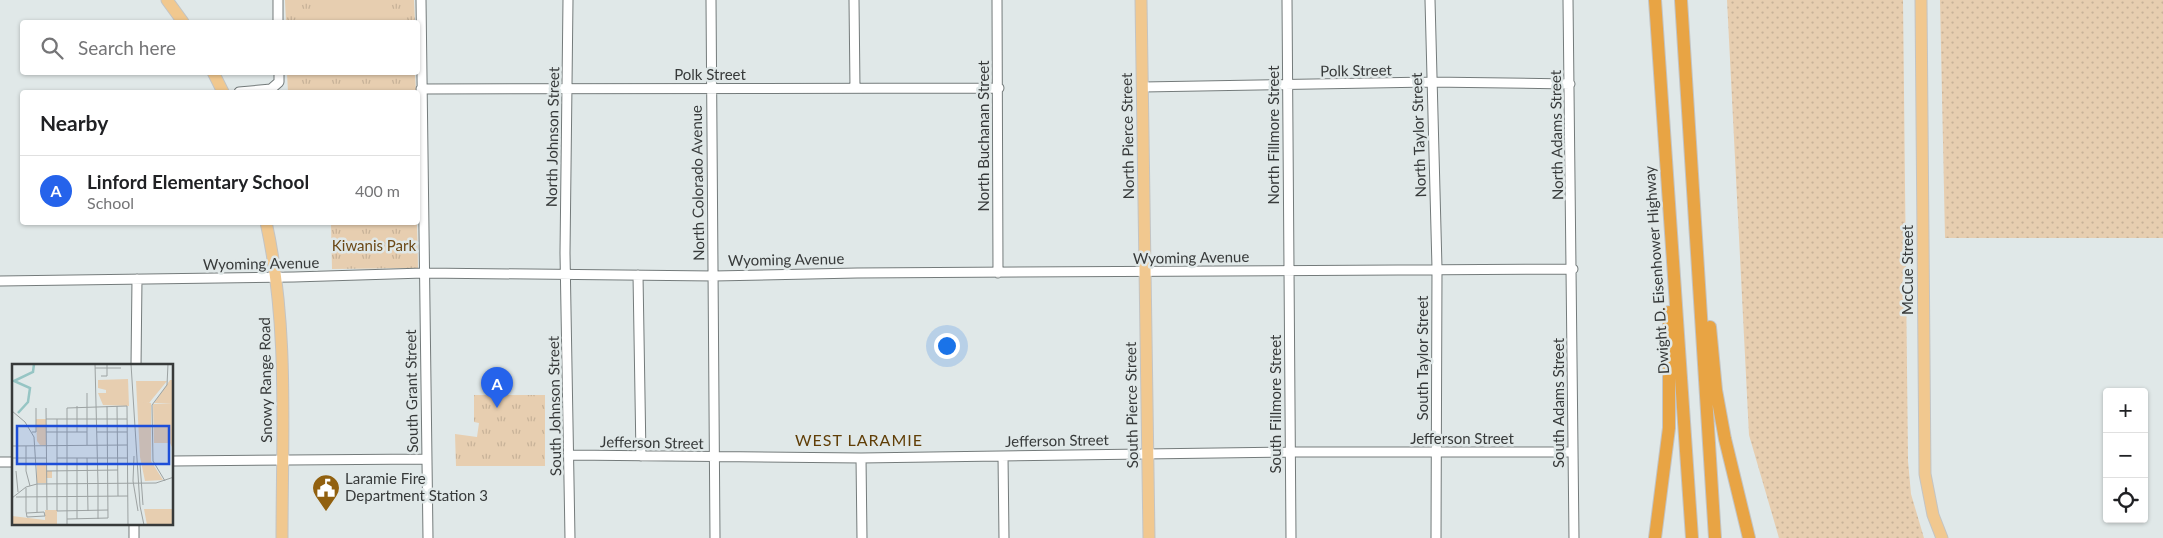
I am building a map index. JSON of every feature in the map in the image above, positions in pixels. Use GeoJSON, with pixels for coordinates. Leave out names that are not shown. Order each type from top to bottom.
{"type":"FeatureCollection","features":[{"type":"Feature","properties":{"kind":"highway","name":"Dwight D. Eisenhower Highway"},"geometry":{"type":"LineString","coordinates":[[1655,0],[1692,538]]}},
{"type":"Feature","properties":{"kind":"highway"},"geometry":{"type":"LineString","coordinates":[[1681,0],[1715,538]]}},
{"type":"Feature","properties":{"kind":"highway"},"geometry":{"type":"LineString","coordinates":[[1691,158],[1716,390],[1725,439],[1750,538]]}},
{"type":"Feature","properties":{"kind":"highway"},"geometry":{"type":"LineString","coordinates":[[1655,538],[1669,428],[1669,202]]}},
{"type":"Feature","properties":{"kind":"main road"},"geometry":{"type":"LineString","coordinates":[[167,0],[182,20]]}},
{"type":"Feature","properties":{"kind":"main road","name":"North Pierce Street"},"geometry":{"type":"LineString","coordinates":[[1141,0],[1144,272]]}},
{"type":"Feature","properties":{"kind":"main road","name":"McCue Street"},"geometry":{"type":"LineString","coordinates":[[1921,0],[1925,474],[1933,515],[1942,538]]}},
{"type":"Feature","properties":{"kind":"main road"},"geometry":{"type":"LineString","coordinates":[[214,75],[222,90]]}},
{"type":"Feature","properties":{"kind":"main road","name":"Snowy Range Road"},"geometry":{"type":"LineString","coordinates":[[267,225],[276,278],[280,316],[282,538]]}},
{"type":"Feature","properties":{"kind":"main road","name":"South Pierce Street"},"geometry":{"type":"LineString","coordinates":[[1144,272],[1149,454],[1149,538]]}},
{"type":"Feature","properties":{"kind":"street"},"geometry":{"type":"LineString","coordinates":[[278,0],[278,20]]}},
{"type":"Feature","properties":{"kind":"street","name":"South Grant Street"},"geometry":{"type":"LineString","coordinates":[[421,0],[428,538]]}},
{"type":"Feature","properties":{"kind":"street","name":"North Johnson Street"},"geometry":{"type":"LineString","coordinates":[[566,273],[568,0]]}},
{"type":"Feature","properties":{"kind":"street","name":"North Colorado Avenue"},"geometry":{"type":"LineString","coordinates":[[710,0],[715,538]]}},
{"type":"Feature","properties":{"kind":"street"},"geometry":{"type":"LineString","coordinates":[[854,0],[855,88]]}},
{"type":"Feature","properties":{"kind":"street","name":"North Buchanan Street"},"geometry":{"type":"LineString","coordinates":[[997,0],[999,88],[998,273]]}},
{"type":"Feature","properties":{"kind":"street","name":"North Fillmore Street"},"geometry":{"type":"LineString","coordinates":[[1287,0],[1289,270]]}},
{"type":"Feature","properties":{"kind":"street","name":"North Taylor Street"},"geometry":{"type":"LineString","coordinates":[[1430,0],[1430,82],[1437,268]]}},
{"type":"Feature","properties":{"kind":"street","name":"North Adams Street"},"geometry":{"type":"LineString","coordinates":[[1568,0],[1573,269]]}},
{"type":"Feature","properties":{"kind":"street"},"geometry":{"type":"LineString","coordinates":[[260,90],[271,89],[279,82],[279,75]]}},
{"type":"Feature","properties":{"kind":"street","name":"Polk Street"},"geometry":{"type":"LineString","coordinates":[[1142,87],[1288,86],[1430,82],[1570,84]]}},
{"type":"Feature","properties":{"kind":"street","name":"Polk Street"},"geometry":{"type":"LineString","coordinates":[[421,89],[999,88]]}},
{"type":"Feature","properties":{"kind":"street","name":"Wyoming Avenue"},"geometry":{"type":"LineString","coordinates":[[0,281],[276,278],[424,273],[714,276],[1437,268],[1573,269]]}},
{"type":"Feature","properties":{"kind":"street","name":"South Taylor Street"},"geometry":{"type":"LineString","coordinates":[[1436,538],[1437,268]]}},
{"type":"Feature","properties":{"kind":"street","name":"South Adams Street"},"geometry":{"type":"LineString","coordinates":[[1573,269],[1574,538]]}},
{"type":"Feature","properties":{"kind":"street","name":"South Fillmore Street"},"geometry":{"type":"LineString","coordinates":[[1289,270],[1291,538]]}},
{"type":"Feature","properties":{"kind":"street","name":"South Johnson Street"},"geometry":{"type":"LineString","coordinates":[[566,273],[570,538]]}},
{"type":"Feature","properties":{"kind":"street"},"geometry":{"type":"LineString","coordinates":[[638,275],[641,456]]}},
{"type":"Feature","properties":{"kind":"street"},"geometry":{"type":"LineString","coordinates":[[136,279],[136,364]]}},
{"type":"Feature","properties":{"kind":"street","name":"Jefferson Street"},"geometry":{"type":"LineString","coordinates":[[570,455],[861,458],[1290,452],[1573,452]]}},
{"type":"Feature","properties":{"kind":"street"},"geometry":{"type":"LineString","coordinates":[[1003,456],[1004,538]]}},
{"type":"Feature","properties":{"kind":"street"},"geometry":{"type":"LineString","coordinates":[[174,461],[282,458],[426,459]]}},
{"type":"Feature","properties":{"kind":"street"},"geometry":{"type":"LineString","coordinates":[[861,458],[862,538]]}},
{"type":"Feature","properties":{"kind":"green space"},"geometry":{"type":"Polygon","coordinates":[[[285,0],[414,0],[415,20],[286,20],[285,0]]]}},
{"type":"Feature","properties":{"kind":"green space"},"geometry":{"type":"Polygon","coordinates":[[[313,0],[387,0],[387,20],[313,20],[313,0]]]}},
{"type":"Feature","properties":{"kind":"green space"},"geometry":{"type":"Polygon","coordinates":[[[1727,0],[1903,0],[1908,461],[1911,494],[1924,538],[1779,538],[1749,435],[1727,0]]]}},
{"type":"Feature","properties":{"kind":"green space"},"geometry":{"type":"Polygon","coordinates":[[[1940,0],[2163,0],[2163,238],[1945,238],[1940,0]]]}},
{"type":"Feature","properties":{"kind":"green space"},"geometry":{"type":"Polygon","coordinates":[[[287,75],[415,75],[416,90],[288,90],[287,75]]]}},
{"type":"Feature","properties":{"kind":"green space","name":"Kiwanis Park"},"geometry":{"type":"Polygon","coordinates":[[[331,225],[417,225],[418,268],[332,269],[331,225]]]}},
{"type":"Feature","properties":{"kind":"green space"},"geometry":{"type":"Polygon","coordinates":[[[474,395],[545,395],[545,466],[456,466],[455,434],[477,437],[479,423],[474,422],[474,395]]]}},
{"type":"Feature","properties":{"kind":"place","name":"Linford Elementary School"},"geometry":{"type":"Point","coordinates":[497,408]}},
{"type":"Feature","properties":{"kind":"place","name":"Laramie Fire Department Station 3"},"geometry":{"type":"Point","coordinates":[326,512]}},
{"type":"Feature","properties":{"kind":"district","name":"WEST LARAMIE"},"geometry":{"type":"Point","coordinates":[859,440]}}]}
